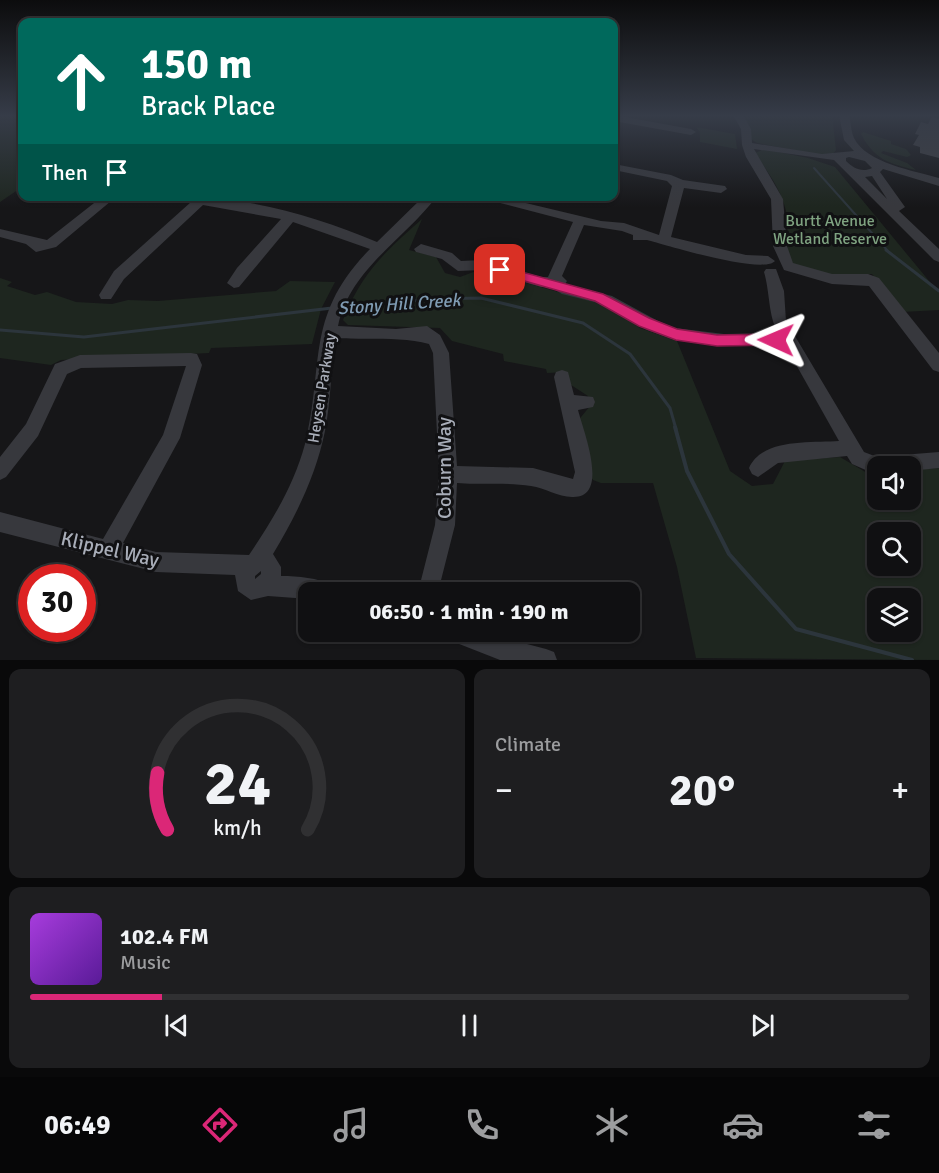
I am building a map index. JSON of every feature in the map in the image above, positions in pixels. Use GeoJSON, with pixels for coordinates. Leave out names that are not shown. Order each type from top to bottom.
{"type":"FeatureCollection","features":[{"type":"Feature","properties":{"kind":"street"},"geometry":{"type":"LineString","coordinates":[[748,146],[777,199],[780,246],[779,321],[850,448],[858,458],[877,466],[939,460]]}},
{"type":"Feature","properties":{"kind":"street"},"geometry":{"type":"LineString","coordinates":[[757,146],[810,156],[850,170],[874,166]]}},
{"type":"Feature","properties":{"kind":"street"},"geometry":{"type":"LineString","coordinates":[[840,146],[840,162],[939,256]]}},
{"type":"Feature","properties":{"kind":"street"},"geometry":{"type":"LineString","coordinates":[[852,146],[874,166],[900,208],[939,256]]}},
{"type":"Feature","properties":{"kind":"street"},"geometry":{"type":"LineString","coordinates":[[810,156],[854,154],[874,166],[939,182]]}},
{"type":"Feature","properties":{"kind":"street"},"geometry":{"type":"LineString","coordinates":[[618,168],[660,177],[677,186],[721,189]]}},
{"type":"Feature","properties":{"kind":"street"},"geometry":{"type":"LineString","coordinates":[[667,241],[677,186]]}},
{"type":"Feature","properties":{"kind":"street"},"geometry":{"type":"LineString","coordinates":[[0,233],[31,242],[36,247],[46,246],[105,201]]}},
{"type":"Feature","properties":{"kind":"street"},"geometry":{"type":"LineString","coordinates":[[197,201],[238,206],[289,218],[361,241],[378,249]]}},
{"type":"Feature","properties":{"kind":"street","name":"Heysen Parkway"},"geometry":{"type":"LineString","coordinates":[[260,571],[311,451],[317,429],[330,330],[340,297],[357,271],[403,227],[424,201]]}},
{"type":"Feature","properties":{"kind":"street"},"geometry":{"type":"LineString","coordinates":[[522,201],[577,224],[601,225],[625,236],[647,236],[778,270],[843,281],[868,279],[874,282],[939,365]]}},
{"type":"Feature","properties":{"kind":"street"},"geometry":{"type":"LineString","coordinates":[[106,295],[119,275],[200,202]]}},
{"type":"Feature","properties":{"kind":"street"},"geometry":{"type":"LineString","coordinates":[[234,283],[289,218]]}},
{"type":"Feature","properties":{"kind":"street"},"geometry":{"type":"LineString","coordinates":[[577,224],[557,279],[558,287],[610,301],[644,322],[676,334],[717,340],[787,337]]}},
{"type":"Feature","properties":{"kind":"street"},"geometry":{"type":"LineString","coordinates":[[421,249],[447,256],[458,266],[482,265],[535,280],[557,279]]}},
{"type":"Feature","properties":{"kind":"street","name":"Coburn Way"},"geometry":{"type":"LineString","coordinates":[[330,330],[355,334],[419,334],[435,339],[441,353],[447,479],[445,525],[429,582]]}},
{"type":"Feature","properties":{"kind":"street"},"geometry":{"type":"LineString","coordinates":[[0,471],[32,430],[52,389],[67,371],[90,363],[190,359],[194,362],[171,438],[106,549]]}},
{"type":"Feature","properties":{"kind":"street"},"geometry":{"type":"LineString","coordinates":[[447,479],[519,476],[556,483],[573,489],[582,484],[584,472],[562,377]]}},
{"type":"Feature","properties":{"kind":"street"},"geometry":{"type":"LineString","coordinates":[[567,403],[587,402]]}},
{"type":"Feature","properties":{"kind":"street"},"geometry":{"type":"LineString","coordinates":[[758,468],[774,454],[850,448]]}},
{"type":"Feature","properties":{"kind":"street","name":"Klippel Way"},"geometry":{"type":"LineString","coordinates":[[0,522],[156,562],[260,571]]}},
{"type":"Feature","properties":{"kind":"street"},"geometry":{"type":"LineString","coordinates":[[260,571],[298,585]]}},
{"type":"Feature","properties":{"kind":"street"},"geometry":{"type":"LineString","coordinates":[[480,642],[546,660]]}},
{"type":"Feature","properties":{"kind":"green space"},"geometry":{"type":"Polygon","coordinates":[[[0,146],[18,146],[18,190],[0,202],[0,146]]]}},
{"type":"Feature","properties":{"kind":"green space"},"geometry":{"type":"Polygon","coordinates":[[[720,146],[737,146],[737,149],[720,146]]]}},
{"type":"Feature","properties":{"kind":"green space"},"geometry":{"type":"Polygon","coordinates":[[[772,146],[836,146],[833,154],[821,155],[772,146]]]}},
{"type":"Feature","properties":{"kind":"green space"},"geometry":{"type":"Polygon","coordinates":[[[869,146],[896,146],[906,149],[911,155],[907,157],[883,151],[881,153],[907,163],[916,170],[890,163],[869,146]]]}},
{"type":"Feature","properties":{"kind":"green space","name":"Burtt Avenue Wetland Reserve"},"geometry":{"type":"Polygon","coordinates":[[[764,149],[808,158],[835,167],[939,293],[939,310],[902,312],[872,274],[830,275],[794,265],[787,245],[787,219],[784,203],[773,180],[755,153],[764,149]]]}},
{"type":"Feature","properties":{"kind":"green space"},"geometry":{"type":"Polygon","coordinates":[[[422,219],[409,250],[436,257],[445,273],[460,277],[479,270],[609,306],[640,328],[677,341],[730,471],[752,486],[773,484],[785,461],[840,457],[867,473],[867,510],[921,510],[921,469],[939,468],[939,660],[696,658],[677,567],[653,483],[601,483],[593,480],[588,473],[577,422],[590,406],[588,396],[568,383],[566,372],[547,373],[546,369],[504,361],[503,354],[452,341],[440,328],[348,325],[343,320],[358,289],[386,253],[422,219]]]}},
{"type":"Feature","properties":{"kind":"green space"},"geometry":{"type":"Polygon","coordinates":[[[0,278],[12,282],[7,286],[35,295],[47,292],[76,302],[112,304],[128,300],[158,301],[276,291],[290,281],[335,282],[321,309],[312,344],[211,348],[209,353],[61,360],[51,365],[0,358],[0,278]]]}},
{"type":"Feature","properties":{"kind":"building"},"geometry":{"type":"Polygon","coordinates":[[[916,146],[939,146],[939,158],[920,153],[920,147],[916,146]]]}},
{"type":"Feature","properties":{"kind":"waterway"},"geometry":{"type":"LineString","coordinates":[[814,168],[888,251]]}},
{"type":"Feature","properties":{"kind":"waterway"},"geometry":{"type":"LineString","coordinates":[[886,250],[939,291]]}},
{"type":"Feature","properties":{"kind":"waterway","name":"Stony Hill Creek"},"geometry":{"type":"LineString","coordinates":[[341,307],[432,299],[481,298],[583,323],[630,354],[670,408],[676,429]]}},
{"type":"Feature","properties":{"kind":"waterway","name":"Stony Hill Creek"},"geometry":{"type":"LineString","coordinates":[[0,330],[84,337],[332,308]]}},
{"type":"Feature","properties":{"kind":"waterway","name":"Stony Hill Creek"},"geometry":{"type":"LineString","coordinates":[[675,427],[687,471],[729,554],[796,629],[912,660]]}},
{"type":"Feature","properties":{"kind":"route"},"geometry":{"type":"LineString","coordinates":[[500,270],[541,282],[555,283],[558,287],[567,290],[610,301],[644,322],[676,334],[717,340],[764,338],[776,340]]}}]}
